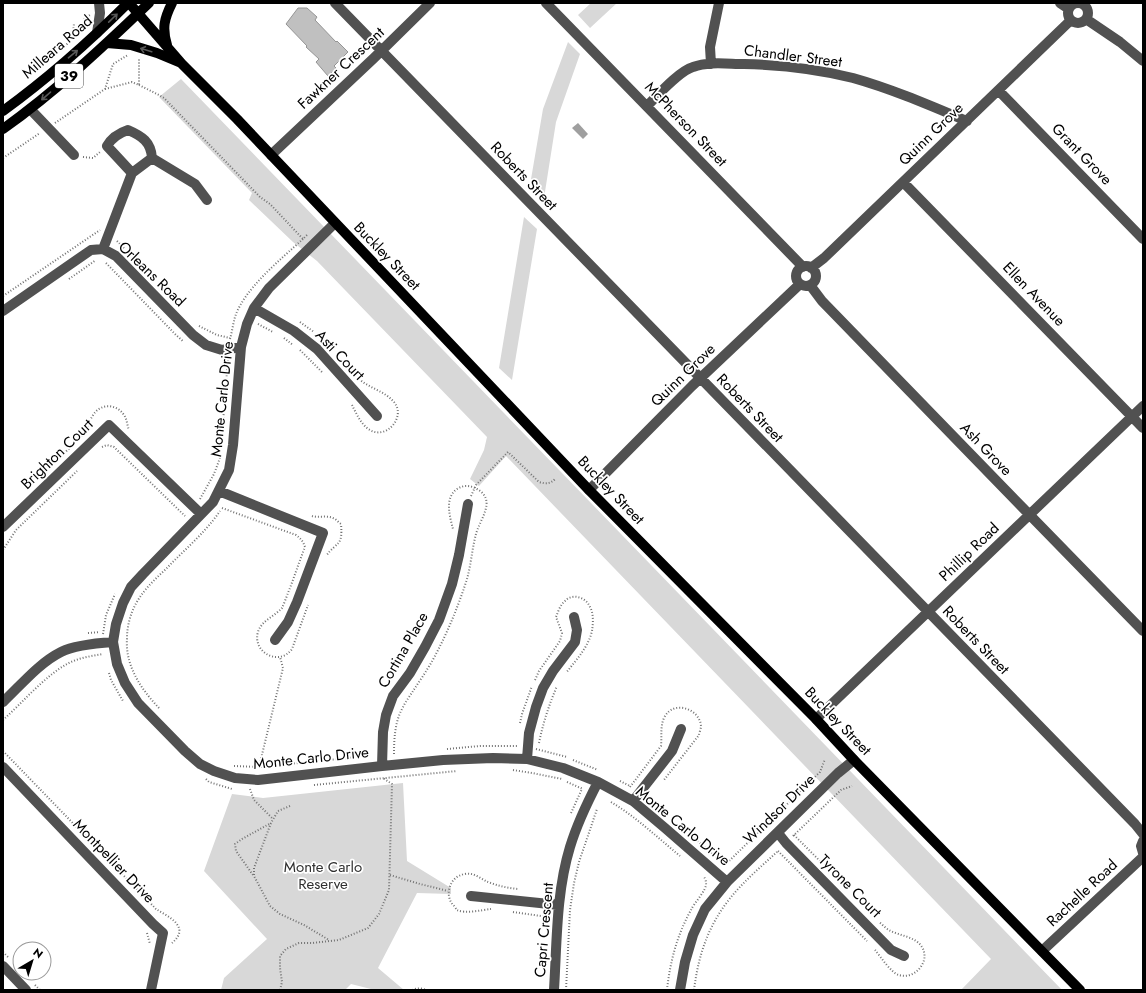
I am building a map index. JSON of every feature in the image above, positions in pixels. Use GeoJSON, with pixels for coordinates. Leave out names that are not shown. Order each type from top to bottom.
{"type":"FeatureCollection","features":[{"type":"Feature","properties":{"kind":"main road","name":"Milleara Road"},"geometry":{"type":"LineString","coordinates":[[3,111],[22,97],[97,33],[128,3]]}},
{"type":"Feature","properties":{"kind":"main road","name":"Buckley Street"},"geometry":{"type":"LineString","coordinates":[[128,3],[182,64],[271,155],[589,490],[816,719],[854,760],[1080,990]]}},
{"type":"Feature","properties":{"kind":"main road","name":"Milleara Road"},"geometry":{"type":"LineString","coordinates":[[3,129],[30,110],[107,43],[149,3]]}},
{"type":"Feature","properties":{"kind":"main road"},"geometry":{"type":"LineString","coordinates":[[168,47],[165,37],[165,18],[172,3]]}},
{"type":"Feature","properties":{"kind":"main road"},"geometry":{"type":"LineString","coordinates":[[107,43],[131,45],[157,53],[182,64]]}},
{"type":"Feature","properties":{"kind":"street"},"geometry":{"type":"LineString","coordinates":[[97,33],[100,12],[99,3]]}},
{"type":"Feature","properties":{"kind":"street","name":"Roberts Street"},"geometry":{"type":"LineString","coordinates":[[335,3],[1135,824],[1143,834]]}},
{"type":"Feature","properties":{"kind":"street","name":"Fawkner Crescent"},"geometry":{"type":"LineString","coordinates":[[271,155],[430,3]]}},
{"type":"Feature","properties":{"kind":"street","name":"McPherson Street"},"geometry":{"type":"LineString","coordinates":[[546,3],[807,268]]}},
{"type":"Feature","properties":{"kind":"street"},"geometry":{"type":"LineString","coordinates":[[711,64],[710,47],[719,3]]}},
{"type":"Feature","properties":{"kind":"street"},"geometry":{"type":"LineString","coordinates":[[1076,4],[1086,5],[1088,13],[1086,19],[1081,23],[1071,20],[1065,6],[1076,4]]}},
{"type":"Feature","properties":{"kind":"street"},"geometry":{"type":"LineString","coordinates":[[1086,19],[1120,42],[1143,61]]}},
{"type":"Feature","properties":{"kind":"street","name":"Quinn Grove"},"geometry":{"type":"LineString","coordinates":[[807,268],[824,258],[1071,20]]}},
{"type":"Feature","properties":{"kind":"street","name":"Chandler Street"},"geometry":{"type":"LineString","coordinates":[[647,106],[682,73],[692,67],[711,64],[768,65],[810,69],[852,78],[910,97],[967,121]]}},
{"type":"Feature","properties":{"kind":"street","name":"Grant Grove"},"geometry":{"type":"LineString","coordinates":[[999,91],[1143,239]]}},
{"type":"Feature","properties":{"kind":"street"},"geometry":{"type":"LineString","coordinates":[[30,110],[74,155]]}},
{"type":"Feature","properties":{"kind":"street"},"geometry":{"type":"LineString","coordinates":[[132,173],[106,146],[109,141],[119,133],[128,130],[138,134],[147,142],[151,150],[152,158]]}},
{"type":"Feature","properties":{"kind":"street"},"geometry":{"type":"LineString","coordinates":[[103,249],[132,173],[152,158]]}},
{"type":"Feature","properties":{"kind":"street"},"geometry":{"type":"LineString","coordinates":[[152,158],[195,184],[207,200]]}},
{"type":"Feature","properties":{"kind":"street","name":"Ellen Avenue"},"geometry":{"type":"LineString","coordinates":[[903,182],[1143,428]]}},
{"type":"Feature","properties":{"kind":"street","name":"Monte Carlo Drive"},"geometry":{"type":"LineString","coordinates":[[335,223],[269,288],[254,308],[246,324],[241,348],[233,445],[229,470],[213,502],[198,512],[131,587],[123,603],[108,642],[125,684],[138,703],[185,751],[200,764],[214,771],[235,778],[258,780],[443,760],[493,758],[526,759],[563,768],[636,798],[665,828],[727,882]]}},
{"type":"Feature","properties":{"kind":"street","name":"Orleans Road"},"geometry":{"type":"LineString","coordinates":[[3,311],[91,250],[103,249],[116,256],[193,335],[206,345],[222,350],[241,348]]}},
{"type":"Feature","properties":{"kind":"street"},"geometry":{"type":"LineString","coordinates":[[807,268],[815,273],[815,280],[805,285],[796,280],[796,273],[798,270],[807,268]]}},
{"type":"Feature","properties":{"kind":"street","name":"Quinn Grove"},"geometry":{"type":"LineString","coordinates":[[589,490],[700,378],[805,285]]}},
{"type":"Feature","properties":{"kind":"street","name":"Ash Grove"},"geometry":{"type":"LineString","coordinates":[[805,285],[1143,631]]}},
{"type":"Feature","properties":{"kind":"street","name":"Asti Court"},"geometry":{"type":"LineString","coordinates":[[254,308],[294,331],[317,349],[377,416]]}},
{"type":"Feature","properties":{"kind":"street","name":"Phillip Road"},"geometry":{"type":"LineString","coordinates":[[816,719],[1143,406]]}},
{"type":"Feature","properties":{"kind":"street","name":"Brighton Court"},"geometry":{"type":"LineString","coordinates":[[3,527],[109,425],[198,512]]}},
{"type":"Feature","properties":{"kind":"street"},"geometry":{"type":"LineString","coordinates":[[219,491],[322,533],[288,622],[276,640]]}},
{"type":"Feature","properties":{"kind":"street","name":"Cortina Place"},"geometry":{"type":"LineString","coordinates":[[382,766],[383,732],[386,715],[394,696],[410,673],[439,620],[452,584],[468,504]]}},
{"type":"Feature","properties":{"kind":"street"},"geometry":{"type":"LineString","coordinates":[[526,759],[529,733],[543,688],[553,671],[575,642],[578,630],[574,617]]}},
{"type":"Feature","properties":{"kind":"street"},"geometry":{"type":"LineString","coordinates":[[3,702],[46,661],[63,651],[108,642]]}},
{"type":"Feature","properties":{"kind":"street"},"geometry":{"type":"LineString","coordinates":[[636,798],[672,751],[681,728]]}},
{"type":"Feature","properties":{"kind":"street","name":"Windsor Drive"},"geometry":{"type":"LineString","coordinates":[[680,990],[685,962],[693,935],[705,908],[727,882],[838,773],[854,760]]}},
{"type":"Feature","properties":{"kind":"street","name":"Montpellier Drive"},"geometry":{"type":"LineString","coordinates":[[3,767],[153,924],[164,933],[151,990]]}},
{"type":"Feature","properties":{"kind":"street","name":"Capri Crescent"},"geometry":{"type":"LineString","coordinates":[[554,990],[559,905],[570,848],[580,816],[598,782]]}},
{"type":"Feature","properties":{"kind":"street","name":"Tyrone Court"},"geometry":{"type":"LineString","coordinates":[[778,833],[891,950],[904,956]]}},
{"type":"Feature","properties":{"kind":"street"},"geometry":{"type":"LineString","coordinates":[[1143,841],[1141,846],[1143,853]]}},
{"type":"Feature","properties":{"kind":"street","name":"Rachelle Road"},"geometry":{"type":"LineString","coordinates":[[1042,951],[1143,857]]}},
{"type":"Feature","properties":{"kind":"street"},"geometry":{"type":"LineString","coordinates":[[471,896],[559,905]]}},
{"type":"Feature","properties":{"kind":"street"},"geometry":{"type":"LineString","coordinates":[[3,966],[26,990]]}},
{"type":"Feature","properties":{"kind":"path"},"geometry":{"type":"LineString","coordinates":[[105,89],[113,64],[128,54]]}},
{"type":"Feature","properties":{"kind":"path"},"geometry":{"type":"LineString","coordinates":[[139,59],[139,85]]}},
{"type":"Feature","properties":{"kind":"path"},"geometry":{"type":"LineString","coordinates":[[3,158],[105,89],[132,82],[164,98],[260,197],[270,204],[303,238]]}},
{"type":"Feature","properties":{"kind":"path"},"geometry":{"type":"LineString","coordinates":[[74,155],[93,158],[106,146]]}},
{"type":"Feature","properties":{"kind":"path"},"geometry":{"type":"LineString","coordinates":[[3,296],[101,229],[109,232],[125,249]]}},
{"type":"Feature","properties":{"kind":"path"},"geometry":{"type":"LineString","coordinates":[[221,448],[228,349],[235,317],[243,301],[255,285],[311,231]]}},
{"type":"Feature","properties":{"kind":"path"},"geometry":{"type":"LineString","coordinates":[[196,323],[204,329],[217,335],[230,338]]}},
{"type":"Feature","properties":{"kind":"path"},"geometry":{"type":"LineString","coordinates":[[36,479],[87,430],[92,416],[97,410],[104,406],[113,406],[120,410],[125,417],[129,429],[134,434]]}},
{"type":"Feature","properties":{"kind":"path"},"geometry":{"type":"LineString","coordinates":[[100,449],[107,444],[114,447],[185,516],[198,512],[220,456]]}},
{"type":"Feature","properties":{"kind":"path"},"geometry":{"type":"LineString","coordinates":[[468,504],[476,485],[508,452],[540,482],[545,484],[555,479]]}},
{"type":"Feature","properties":{"kind":"path"},"geometry":{"type":"LineString","coordinates":[[3,550],[16,530],[78,471]]}},
{"type":"Feature","properties":{"kind":"path"},"geometry":{"type":"LineString","coordinates":[[452,534],[453,529],[449,503],[451,496],[455,490],[460,488],[468,486],[475,488]]}},
{"type":"Feature","properties":{"kind":"path"},"geometry":{"type":"LineString","coordinates":[[222,508],[296,536],[302,539],[305,547],[282,607],[265,622],[258,631],[258,646],[267,655],[280,657],[283,668],[259,767]]}},
{"type":"Feature","properties":{"kind":"path"},"geometry":{"type":"LineString","coordinates":[[104,658],[108,642],[103,631],[106,616],[115,593]]}},
{"type":"Feature","properties":{"kind":"path"},"geometry":{"type":"LineString","coordinates":[[3,720],[52,674],[67,664],[82,658],[104,654]]}},
{"type":"Feature","properties":{"kind":"path"},"geometry":{"type":"LineString","coordinates":[[108,672],[123,701]]}},
{"type":"Feature","properties":{"kind":"path"},"geometry":{"type":"LineString","coordinates":[[636,798],[630,786],[661,746],[662,726],[665,716],[673,709],[681,707],[694,714],[699,720],[701,726],[699,735],[663,781]]}},
{"type":"Feature","properties":{"kind":"path"},"geometry":{"type":"LineString","coordinates":[[666,990],[675,945],[692,908],[707,884],[820,772],[825,759]]}},
{"type":"Feature","properties":{"kind":"path"},"geometry":{"type":"LineString","coordinates":[[382,766],[383,778]]}},
{"type":"Feature","properties":{"kind":"path"},"geometry":{"type":"LineString","coordinates":[[509,769],[532,772],[562,780],[592,793]]}},
{"type":"Feature","properties":{"kind":"path"},"geometry":{"type":"LineString","coordinates":[[313,785],[458,771]]}},
{"type":"Feature","properties":{"kind":"path"},"geometry":{"type":"LineString","coordinates":[[203,778],[209,782],[236,789]]}},
{"type":"Feature","properties":{"kind":"path"},"geometry":{"type":"LineString","coordinates":[[280,990],[282,982],[280,956],[286,949],[299,943],[339,940],[368,928],[379,914],[389,890],[390,875],[389,859],[392,784],[383,778]]}},
{"type":"Feature","properties":{"kind":"path"},"geometry":{"type":"LineString","coordinates":[[250,780],[249,787],[254,800],[273,818]]}},
{"type":"Feature","properties":{"kind":"path"},"geometry":{"type":"LineString","coordinates":[[694,990],[696,972],[702,949],[712,926],[723,907],[739,888],[841,790],[852,786]]}},
{"type":"Feature","properties":{"kind":"path"},"geometry":{"type":"LineString","coordinates":[[243,790],[250,790]]}},
{"type":"Feature","properties":{"kind":"path"},"geometry":{"type":"LineString","coordinates":[[608,800],[641,822],[681,857]]}},
{"type":"Feature","properties":{"kind":"path"},"geometry":{"type":"LineString","coordinates":[[566,990],[570,910],[574,883],[578,862],[599,803]]}},
{"type":"Feature","properties":{"kind":"path"},"geometry":{"type":"LineString","coordinates":[[254,876],[254,868],[273,818],[278,811],[290,806]]}},
{"type":"Feature","properties":{"kind":"path"},"geometry":{"type":"LineString","coordinates":[[271,822],[235,844],[236,851],[254,876],[270,906],[280,914],[304,925],[330,941]]}},
{"type":"Feature","properties":{"kind":"path"},"geometry":{"type":"LineString","coordinates":[[690,835],[725,865]]}},
{"type":"Feature","properties":{"kind":"path"},"geometry":{"type":"LineString","coordinates":[[699,872],[705,877],[707,884]]}},
{"type":"Feature","properties":{"kind":"path"},"geometry":{"type":"LineString","coordinates":[[390,875],[448,891]]}},
{"type":"Feature","properties":{"kind":"path"},"geometry":{"type":"LineString","coordinates":[[145,928],[151,948]]}},
{"type":"Feature","properties":{"kind":"path"},"geometry":{"type":"LineString","coordinates":[[412,990],[423,988],[426,990]]}},
{"type":"Feature","properties":{"kind":"green space"},"geometry":{"type":"Polygon","coordinates":[[[591,3],[617,3],[590,28],[578,15],[591,3]]]}},
{"type":"Feature","properties":{"kind":"green space"},"geometry":{"type":"Polygon","coordinates":[[[568,42],[580,54],[556,122],[544,198],[530,185],[543,109],[568,42]]]}},
{"type":"Feature","properties":{"kind":"green space"},"geometry":{"type":"Polygon","coordinates":[[[181,79],[1062,990],[961,990],[991,959],[506,456],[479,486],[470,479],[484,450],[487,437],[317,261],[293,242],[249,200],[252,193],[159,97],[181,79]]]}},
{"type":"Feature","properties":{"kind":"green space"},"geometry":{"type":"Polygon","coordinates":[[[524,217],[537,229],[512,380],[499,368],[524,217]]]}},
{"type":"Feature","properties":{"kind":"green space","name":"Monte Carlo Reserve"},"geometry":{"type":"Polygon","coordinates":[[[403,783],[407,861],[451,888],[451,894],[417,893],[378,968],[404,990],[375,990],[351,984],[345,990],[221,990],[224,978],[267,939],[204,871],[232,794],[263,798],[403,783]]]}},
{"type":"Feature","properties":{"kind":"shaded area"},"geometry":{"type":"Polygon","coordinates":[[[578,123],[588,134],[583,139],[572,128],[578,123]]]}},
{"type":"Feature","properties":{"kind":"building"},"geometry":{"type":"Polygon","coordinates":[[[298,8],[307,8],[317,17],[315,20],[348,52],[334,66],[336,68],[328,76],[316,62],[319,59],[306,47],[307,46],[286,24],[298,8]]]}}]}
